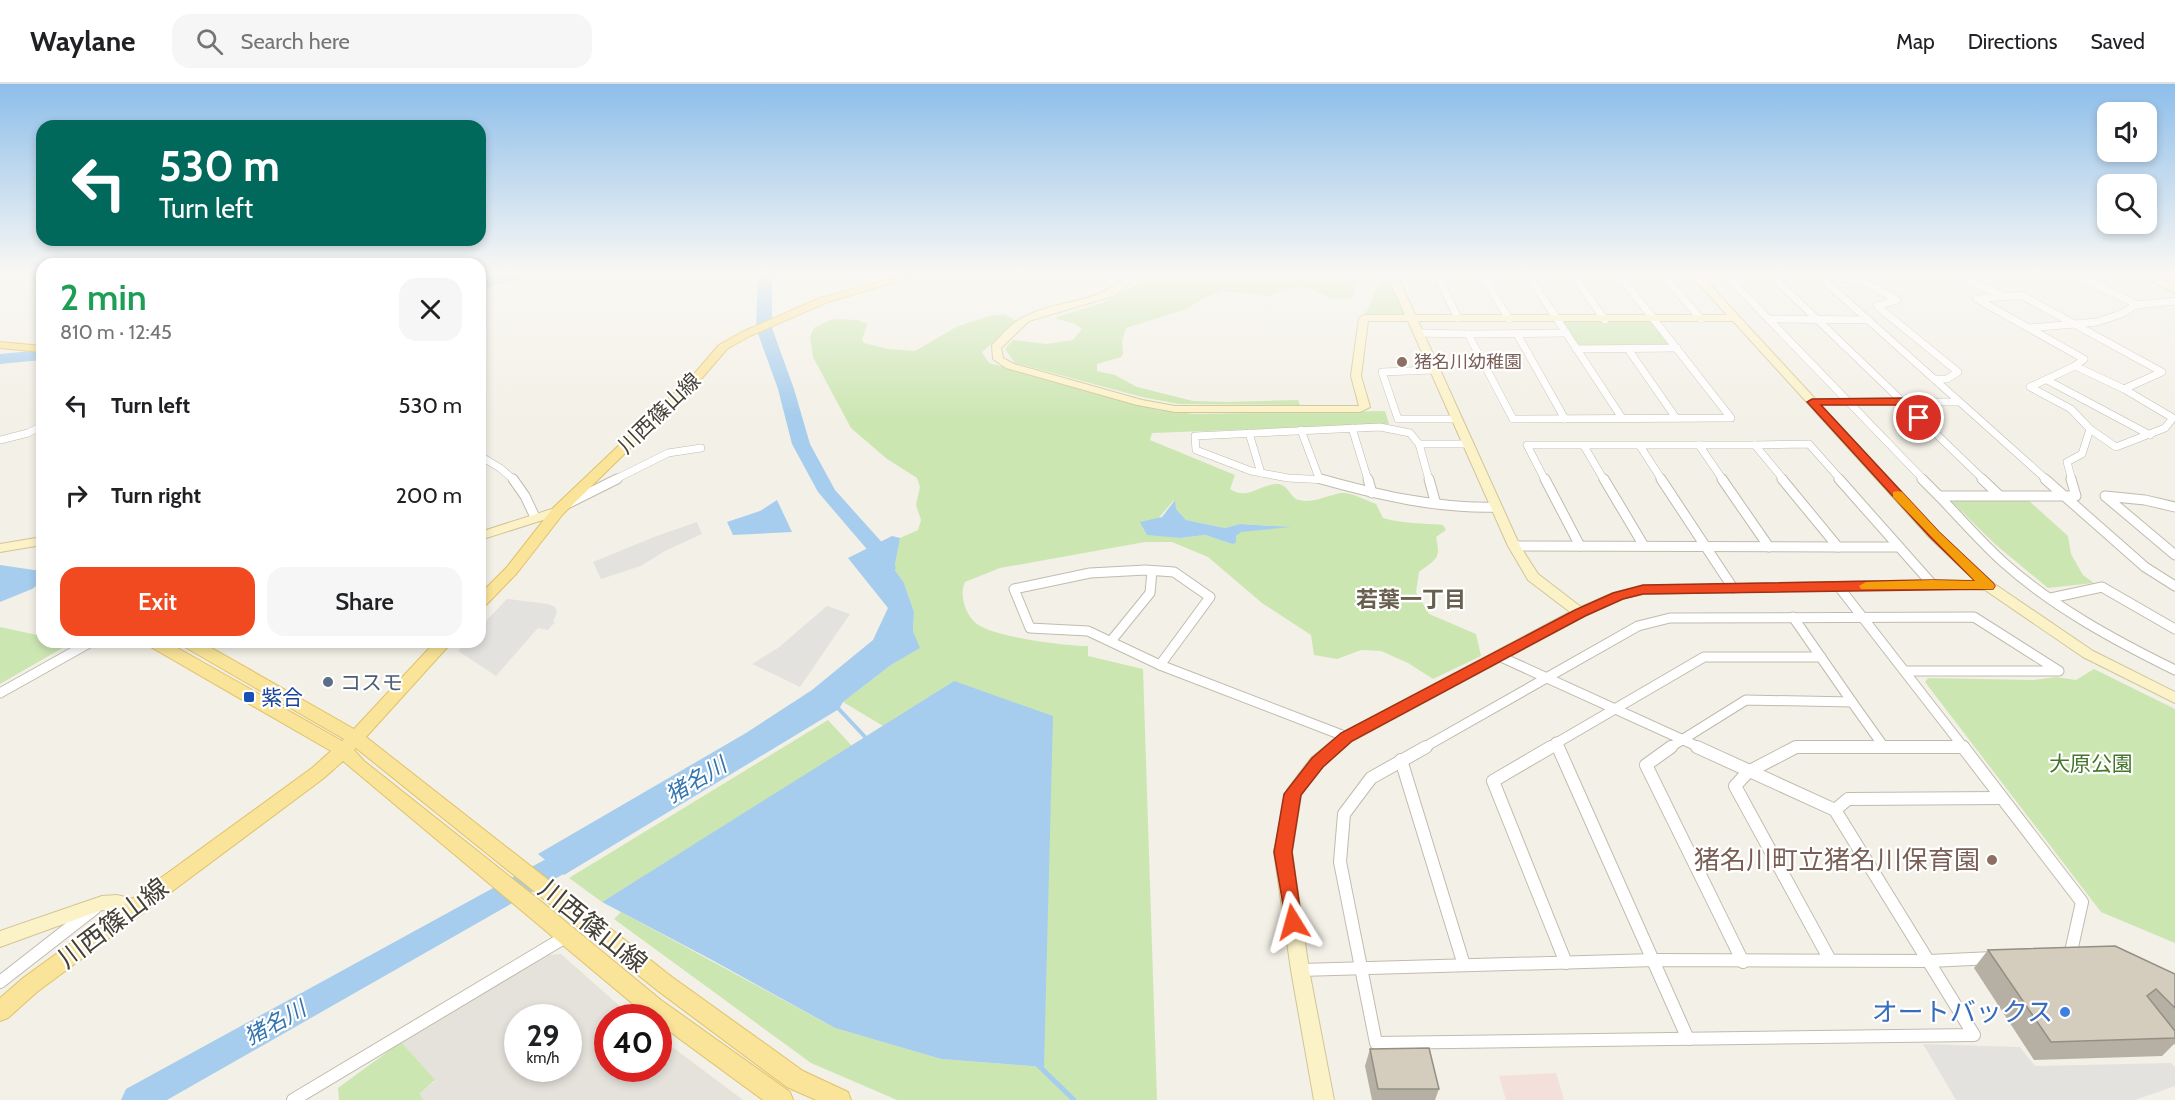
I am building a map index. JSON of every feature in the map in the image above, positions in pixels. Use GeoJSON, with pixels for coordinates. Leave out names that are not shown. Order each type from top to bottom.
{"type":"FeatureCollection","features":[{"type":"Feature","properties":{"kind":"main road","name":"川西篠山線"},"geometry":{"type":"LineString","coordinates":[[486,597],[512,570],[560,508],[698,376],[723,347],[771,322]]}},
{"type":"Feature","properties":{"kind":"main road"},"geometry":{"type":"LineString","coordinates":[[0,340],[36,345]]}},
{"type":"Feature","properties":{"kind":"main road"},"geometry":{"type":"LineString","coordinates":[[0,345],[36,346]]}},
{"type":"Feature","properties":{"kind":"main road"},"geometry":{"type":"LineString","coordinates":[[166,648],[350,744]]}},
{"type":"Feature","properties":{"kind":"main road"},"geometry":{"type":"LineString","coordinates":[[198,648],[350,744]]}},
{"type":"Feature","properties":{"kind":"main road","name":"川西篠山線"},"geometry":{"type":"LineString","coordinates":[[0,1011],[30,985],[318,773],[350,744],[438,648]]}},
{"type":"Feature","properties":{"kind":"main road","name":"川西篠山線"},"geometry":{"type":"LineString","coordinates":[[350,744],[501,852],[665,984],[795,1079],[840,1100]]}},
{"type":"Feature","properties":{"kind":"main road","name":"川西篠山線"},"geometry":{"type":"LineString","coordinates":[[350,744],[358,766],[536,909],[653,1007],[782,1100]]}},
{"type":"Feature","properties":{"kind":"street"},"geometry":{"type":"LineString","coordinates":[[1023,322],[996,348],[998,359],[1021,369],[1141,403],[1174,409],[1360,409],[1365,407],[1356,376],[1363,322]]}},
{"type":"Feature","properties":{"kind":"street"},"geometry":{"type":"LineString","coordinates":[[1414,322],[1514,546],[1533,577],[1580,613]]}},
{"type":"Feature","properties":{"kind":"street"},"geometry":{"type":"LineString","coordinates":[[1558,322],[1622,418]]}},
{"type":"Feature","properties":{"kind":"street"},"geometry":{"type":"LineString","coordinates":[[1468,334],[1513,419],[1731,418],[1657,322]]}},
{"type":"Feature","properties":{"kind":"street"},"geometry":{"type":"LineString","coordinates":[[1739,322],[1934,535],[1988,586],[2088,654],[2175,698]]}},
{"type":"Feature","properties":{"kind":"street"},"geometry":{"type":"LineString","coordinates":[[1773,322],[2004,563],[2106,636],[2175,670]]}},
{"type":"Feature","properties":{"kind":"street"},"geometry":{"type":"LineString","coordinates":[[1820,322],[1999,495]]}},
{"type":"Feature","properties":{"kind":"street"},"geometry":{"type":"LineString","coordinates":[[1872,322],[2145,567],[2175,586]]}},
{"type":"Feature","properties":{"kind":"street"},"geometry":{"type":"LineString","coordinates":[[1897,322],[1958,372],[1947,379],[1934,379]]}},
{"type":"Feature","properties":{"kind":"street"},"geometry":{"type":"LineString","coordinates":[[2018,322],[2084,359],[2075,366],[2030,387],[2072,407],[2090,429],[2116,447],[2165,428],[2173,418],[2124,389],[2075,366]]}},
{"type":"Feature","properties":{"kind":"street"},"geometry":{"type":"LineString","coordinates":[[2073,322],[2162,372],[2124,389]]}},
{"type":"Feature","properties":{"kind":"street"},"geometry":{"type":"LineString","coordinates":[[2028,328],[2093,322]]}},
{"type":"Feature","properties":{"kind":"street"},"geometry":{"type":"LineString","coordinates":[[1418,333],[1566,333]]}},
{"type":"Feature","properties":{"kind":"street"},"geometry":{"type":"LineString","coordinates":[[1517,334],[1566,418]]}},
{"type":"Feature","properties":{"kind":"street"},"geometry":{"type":"LineString","coordinates":[[1576,349],[1677,348]]}},
{"type":"Feature","properties":{"kind":"street"},"geometry":{"type":"LineString","coordinates":[[1628,349],[1676,418]]}},
{"type":"Feature","properties":{"kind":"street"},"geometry":{"type":"LineString","coordinates":[[1434,370],[1382,372],[1398,419],[1456,419]]}},
{"type":"Feature","properties":{"kind":"street"},"geometry":{"type":"LineString","coordinates":[[2048,380],[2150,435]]}},
{"type":"Feature","properties":{"kind":"street"},"geometry":{"type":"LineString","coordinates":[[1812,402],[1958,402]]}},
{"type":"Feature","properties":{"kind":"street"},"geometry":{"type":"LineString","coordinates":[[32,431],[36,426]]}},
{"type":"Feature","properties":{"kind":"street"},"geometry":{"type":"LineString","coordinates":[[1435,501],[1419,444],[1410,433],[1380,427],[1195,436],[1196,450],[1261,473],[1288,478],[1319,478],[1372,493],[1435,501],[1465,508],[1497,507]]}},
{"type":"Feature","properties":{"kind":"street"},"geometry":{"type":"LineString","coordinates":[[1352,428],[1372,493]]}},
{"type":"Feature","properties":{"kind":"street"},"geometry":{"type":"LineString","coordinates":[[0,440],[36,429]]}},
{"type":"Feature","properties":{"kind":"street"},"geometry":{"type":"LineString","coordinates":[[1939,496],[2076,496],[2067,462],[2082,454],[2090,429]]}},
{"type":"Feature","properties":{"kind":"street"},"geometry":{"type":"LineString","coordinates":[[1302,430],[1319,478]]}},
{"type":"Feature","properties":{"kind":"street"},"geometry":{"type":"LineString","coordinates":[[1249,433],[1261,473]]}},
{"type":"Feature","properties":{"kind":"street"},"geometry":{"type":"LineString","coordinates":[[1419,444],[1467,444]]}},
{"type":"Feature","properties":{"kind":"street"},"geometry":{"type":"LineString","coordinates":[[1580,546],[1527,445],[1809,444],[1932,584]]}},
{"type":"Feature","properties":{"kind":"street"},"geometry":{"type":"LineString","coordinates":[[1755,445],[1838,548]]}},
{"type":"Feature","properties":{"kind":"street"},"geometry":{"type":"LineString","coordinates":[[1584,446],[1644,546]]}},
{"type":"Feature","properties":{"kind":"street"},"geometry":{"type":"LineString","coordinates":[[1640,446],[1733,588]]}},
{"type":"Feature","properties":{"kind":"street"},"geometry":{"type":"LineString","coordinates":[[1699,446],[1769,547]]}},
{"type":"Feature","properties":{"kind":"street"},"geometry":{"type":"LineString","coordinates":[[486,534],[560,508],[668,453],[701,448]]}},
{"type":"Feature","properties":{"kind":"street"},"geometry":{"type":"LineString","coordinates":[[486,460],[514,478],[523,489],[535,517]]}},
{"type":"Feature","properties":{"kind":"street"},"geometry":{"type":"LineString","coordinates":[[2175,507],[2145,500],[2105,496],[2175,555]]}},
{"type":"Feature","properties":{"kind":"street"},"geometry":{"type":"LineString","coordinates":[[0,548],[36,542]]}},
{"type":"Feature","properties":{"kind":"street"},"geometry":{"type":"LineString","coordinates":[[1514,546],[1899,547]]}},
{"type":"Feature","properties":{"kind":"street"},"geometry":{"type":"LineString","coordinates":[[1111,641],[1150,592],[1152,571]]}},
{"type":"Feature","properties":{"kind":"street"},"geometry":{"type":"LineString","coordinates":[[1161,665],[1210,597],[1174,572],[1089,573],[1014,589],[1030,628],[1088,631],[1161,665],[1347,737]]}},
{"type":"Feature","properties":{"kind":"street"},"geometry":{"type":"LineString","coordinates":[[1324,1100],[1300,970],[1283,852],[1286,823],[1293,794],[1317,762],[1347,737],[1580,613],[1618,596],[1643,590],[1932,584],[1988,586]]}},
{"type":"Feature","properties":{"kind":"street"},"geometry":{"type":"LineString","coordinates":[[1839,587],[2082,902],[2071,956],[2060,956]]}},
{"type":"Feature","properties":{"kind":"street"},"geometry":{"type":"LineString","coordinates":[[2051,598],[2102,587],[2175,629]]}},
{"type":"Feature","properties":{"kind":"street"},"geometry":{"type":"LineString","coordinates":[[1501,657],[1547,678],[1612,709],[1681,740],[1748,772],[1835,810],[1974,1035],[1376,1043],[1340,862],[1344,814],[1371,778],[1401,760],[1547,678],[1638,626],[1670,618],[1974,616],[2060,671],[1906,671]]}},
{"type":"Feature","properties":{"kind":"street"},"geometry":{"type":"LineString","coordinates":[[1793,617],[1884,747]]}},
{"type":"Feature","properties":{"kind":"street"},"geometry":{"type":"LineString","coordinates":[[0,693],[81,648]]}},
{"type":"Feature","properties":{"kind":"street"},"geometry":{"type":"LineString","coordinates":[[1566,963],[1493,781],[1704,657],[1821,657]]}},
{"type":"Feature","properties":{"kind":"street"},"geometry":{"type":"LineString","coordinates":[[1743,962],[1646,765],[1681,740],[1746,700],[1852,702]]}},
{"type":"Feature","properties":{"kind":"street"},"geometry":{"type":"LineString","coordinates":[[1556,742],[1688,1039]]}},
{"type":"Feature","properties":{"kind":"street"},"geometry":{"type":"LineString","coordinates":[[1830,960],[1735,786],[1748,772],[1796,747],[1963,747]]}},
{"type":"Feature","properties":{"kind":"street"},"geometry":{"type":"LineString","coordinates":[[1401,760],[1464,965]]}},
{"type":"Feature","properties":{"kind":"street"},"geometry":{"type":"LineString","coordinates":[[1835,810],[1848,800],[2000,798]]}},
{"type":"Feature","properties":{"kind":"street"},"geometry":{"type":"LineString","coordinates":[[0,939],[102,903],[117,902],[136,906]]}},
{"type":"Feature","properties":{"kind":"street"},"geometry":{"type":"LineString","coordinates":[[0,982],[102,903]]}},
{"type":"Feature","properties":{"kind":"street"},"geometry":{"type":"LineString","coordinates":[[293,1100],[567,936]]}},
{"type":"Feature","properties":{"kind":"street"},"geometry":{"type":"LineString","coordinates":[[1300,970],[1654,960],[1929,961],[2000,958]]}},
{"type":"Feature","properties":{"kind":"shaded area"},"geometry":{"type":"Polygon","coordinates":[[[697,522],[702,534],[665,551],[641,566],[601,579],[593,562],[697,522]]]}},
{"type":"Feature","properties":{"kind":"shaded area"},"geometry":{"type":"Polygon","coordinates":[[[507,599],[548,604],[555,607],[557,613],[553,621],[555,622],[548,630],[538,628],[496,676],[458,651],[461,648],[486,648],[486,621],[507,599]]]}},
{"type":"Feature","properties":{"kind":"shaded area"},"geometry":{"type":"Polygon","coordinates":[[[827,606],[850,614],[800,687],[752,664],[778,648],[827,606]]]}},
{"type":"Feature","properties":{"kind":"shaded area"},"geometry":{"type":"Polygon","coordinates":[[[561,954],[617,1004],[594,1004],[594,1082],[672,1082],[672,1047],[743,1100],[424,1100],[418,1094],[435,1081],[401,1042],[545,955],[561,954]]]}},
{"type":"Feature","properties":{"kind":"shaded area"},"geometry":{"type":"Polygon","coordinates":[[[1923,1044],[2020,1047],[2035,1066],[2171,1063],[2175,1067],[2175,1086],[2135,1100],[1956,1100],[1923,1044]]]}},
{"type":"Feature","properties":{"kind":"shaded area"},"geometry":{"type":"Polygon","coordinates":[[[1556,1073],[1564,1100],[1506,1100],[1499,1076],[1556,1073]]]}},
{"type":"Feature","properties":{"kind":"green space"},"geometry":{"type":"Polygon","coordinates":[[[825,322],[863,322],[867,324],[862,340],[864,343],[889,349],[915,351],[956,327],[970,322],[1015,322],[982,352],[989,363],[1157,410],[1194,414],[1385,411],[1389,424],[1152,433],[1150,440],[1235,475],[1230,489],[1237,492],[1249,492],[1278,484],[1285,487],[1296,499],[1304,501],[1345,493],[1376,504],[1383,518],[1443,525],[1446,530],[1436,537],[1438,554],[1434,561],[1419,572],[1416,592],[1429,614],[1476,634],[1481,656],[1433,679],[1408,663],[1381,651],[1361,650],[1337,659],[1314,655],[1311,635],[1262,603],[1208,557],[1172,542],[1145,542],[1000,568],[965,582],[963,599],[966,610],[977,624],[986,629],[1030,640],[1088,646],[1088,656],[1143,669],[1157,1100],[897,1100],[811,1063],[614,919],[621,912],[835,1028],[941,1059],[1044,1067],[954,681],[883,726],[843,702],[891,665],[919,648],[913,631],[914,612],[904,583],[893,569],[900,538],[918,530],[921,520],[916,505],[920,487],[917,478],[887,459],[851,428],[813,357],[810,337],[814,328],[825,322]],[[1174,500],[1146,533],[1180,538],[1205,535],[1232,544],[1241,531],[1287,527],[1240,524],[1225,528],[1186,520],[1176,509],[1174,500]]]}},
{"type":"Feature","properties":{"kind":"green space"},"geometry":{"type":"Polygon","coordinates":[[[1069,322],[1144,322],[1126,328],[1121,357],[1097,364],[1097,371],[1115,375],[1137,387],[1193,401],[1298,400],[1300,405],[1179,404],[1142,397],[1015,363],[1005,349],[1013,340],[1046,344],[1073,340],[1082,329],[1069,322]]]}},
{"type":"Feature","properties":{"kind":"green space"},"geometry":{"type":"Polygon","coordinates":[[[1558,322],[1657,322],[1677,348],[1576,349],[1558,322]]]}},
{"type":"Feature","properties":{"kind":"green space"},"geometry":{"type":"Polygon","coordinates":[[[1955,500],[2028,500],[2068,536],[2071,554],[2083,575],[2094,583],[2048,588],[1996,545],[1952,502],[1955,500]]]}},
{"type":"Feature","properties":{"kind":"green space"},"geometry":{"type":"Polygon","coordinates":[[[0,627],[36,635],[36,648],[62,648],[0,684],[0,627]]]}},
{"type":"Feature","properties":{"kind":"green space","name":"大原公園"},"geometry":{"type":"Polygon","coordinates":[[[2094,669],[2175,709],[2175,943],[2101,912],[1925,682],[1928,678],[2034,680],[2056,677],[2076,680],[2094,669]]]}},
{"type":"Feature","properties":{"kind":"green space"},"geometry":{"type":"Polygon","coordinates":[[[828,720],[852,746],[602,902],[569,878],[828,720]]]}},
{"type":"Feature","properties":{"kind":"green space"},"geometry":{"type":"Polygon","coordinates":[[[401,1042],[435,1080],[419,1094],[424,1100],[339,1100],[338,1088],[401,1042]]]}},
{"type":"Feature","properties":{"kind":"water"},"geometry":{"type":"Polygon","coordinates":[[[777,500],[792,532],[733,535],[727,522],[760,511],[777,500]]]}},
{"type":"Feature","properties":{"kind":"water"},"geometry":{"type":"Polygon","coordinates":[[[1175,500],[1176,509],[1186,520],[1225,528],[1240,524],[1291,527],[1241,532],[1236,536],[1236,543],[1232,544],[1205,535],[1180,538],[1147,535],[1140,522],[1162,517],[1175,500]]]}},
{"type":"Feature","properties":{"kind":"water"},"geometry":{"type":"Polygon","coordinates":[[[892,536],[900,538],[894,569],[904,583],[914,612],[913,631],[920,648],[891,665],[843,702],[839,709],[564,875],[538,854],[746,733],[812,690],[873,640],[888,608],[848,558],[892,536]]]}},
{"type":"Feature","properties":{"kind":"water"},"geometry":{"type":"Polygon","coordinates":[[[0,565],[36,570],[36,586],[0,602],[0,565]]]}},
{"type":"Feature","properties":{"kind":"water"},"geometry":{"type":"Polygon","coordinates":[[[954,681],[1053,716],[1044,1067],[941,1059],[835,1028],[602,902],[954,681]]]}},
{"type":"Feature","properties":{"kind":"building"},"geometry":{"type":"Polygon","coordinates":[[[2115,946],[2175,974],[2175,1008],[2156,989],[2147,996],[2175,1031],[2175,1038],[2051,1042],[1988,950],[2115,946]]]}},
{"type":"Feature","properties":{"kind":"building"},"geometry":{"type":"Polygon","coordinates":[[[1429,1048],[1439,1089],[1378,1089],[1370,1049],[1429,1048]]]}},
{"type":"Feature","properties":{"kind":"waterway","name":"猪名川"},"geometry":{"type":"LineString","coordinates":[[764,322],[801,444],[827,492],[880,552],[886,568]]}},
{"type":"Feature","properties":{"kind":"waterway"},"geometry":{"type":"LineString","coordinates":[[0,359],[36,356]]}},
{"type":"Feature","properties":{"kind":"waterway"},"geometry":{"type":"LineString","coordinates":[[836,706],[868,740]]}},
{"type":"Feature","properties":{"kind":"waterway","name":"猪名川"},"geometry":{"type":"LineString","coordinates":[[137,1100],[579,852]]}},
{"type":"Feature","properties":{"kind":"waterway"},"geometry":{"type":"LineString","coordinates":[[1036,1063],[1074,1100]]}},
{"type":"Feature","properties":{"kind":"slow traffic"},"geometry":{"type":"LineString","coordinates":[[1866,586],[1932,584],[1988,586],[1934,535],[1898,495]]}},
{"type":"Feature","properties":{"kind":"place","name":"猪名川幼稚園"},"geometry":{"type":"Point","coordinates":[1402,362]}},
{"type":"Feature","properties":{"kind":"place","name":"コスモ"},"geometry":{"type":"Point","coordinates":[328,682]}},
{"type":"Feature","properties":{"kind":"place","name":"紫合"},"geometry":{"type":"Point","coordinates":[249,697]}},
{"type":"Feature","properties":{"kind":"place","name":"猪名川町立猪名川保育園"},"geometry":{"type":"Point","coordinates":[1992,860]}},
{"type":"Feature","properties":{"kind":"place","name":"オートバックス"},"geometry":{"type":"Point","coordinates":[2065,1012]}},
{"type":"Feature","properties":{"kind":"district","name":"若葉一丁目"},"geometry":{"type":"Point","coordinates":[1411,599]}},
{"type":"Feature","properties":{"kind":"route"},"geometry":{"type":"LineString","coordinates":[[1293,922],[1283,852],[1286,823],[1293,794],[1317,762],[1347,737],[1580,613],[1618,596],[1643,590],[1932,584],[1988,586],[1934,535],[1812,402],[1902,402],[1919,418]]}}]}
